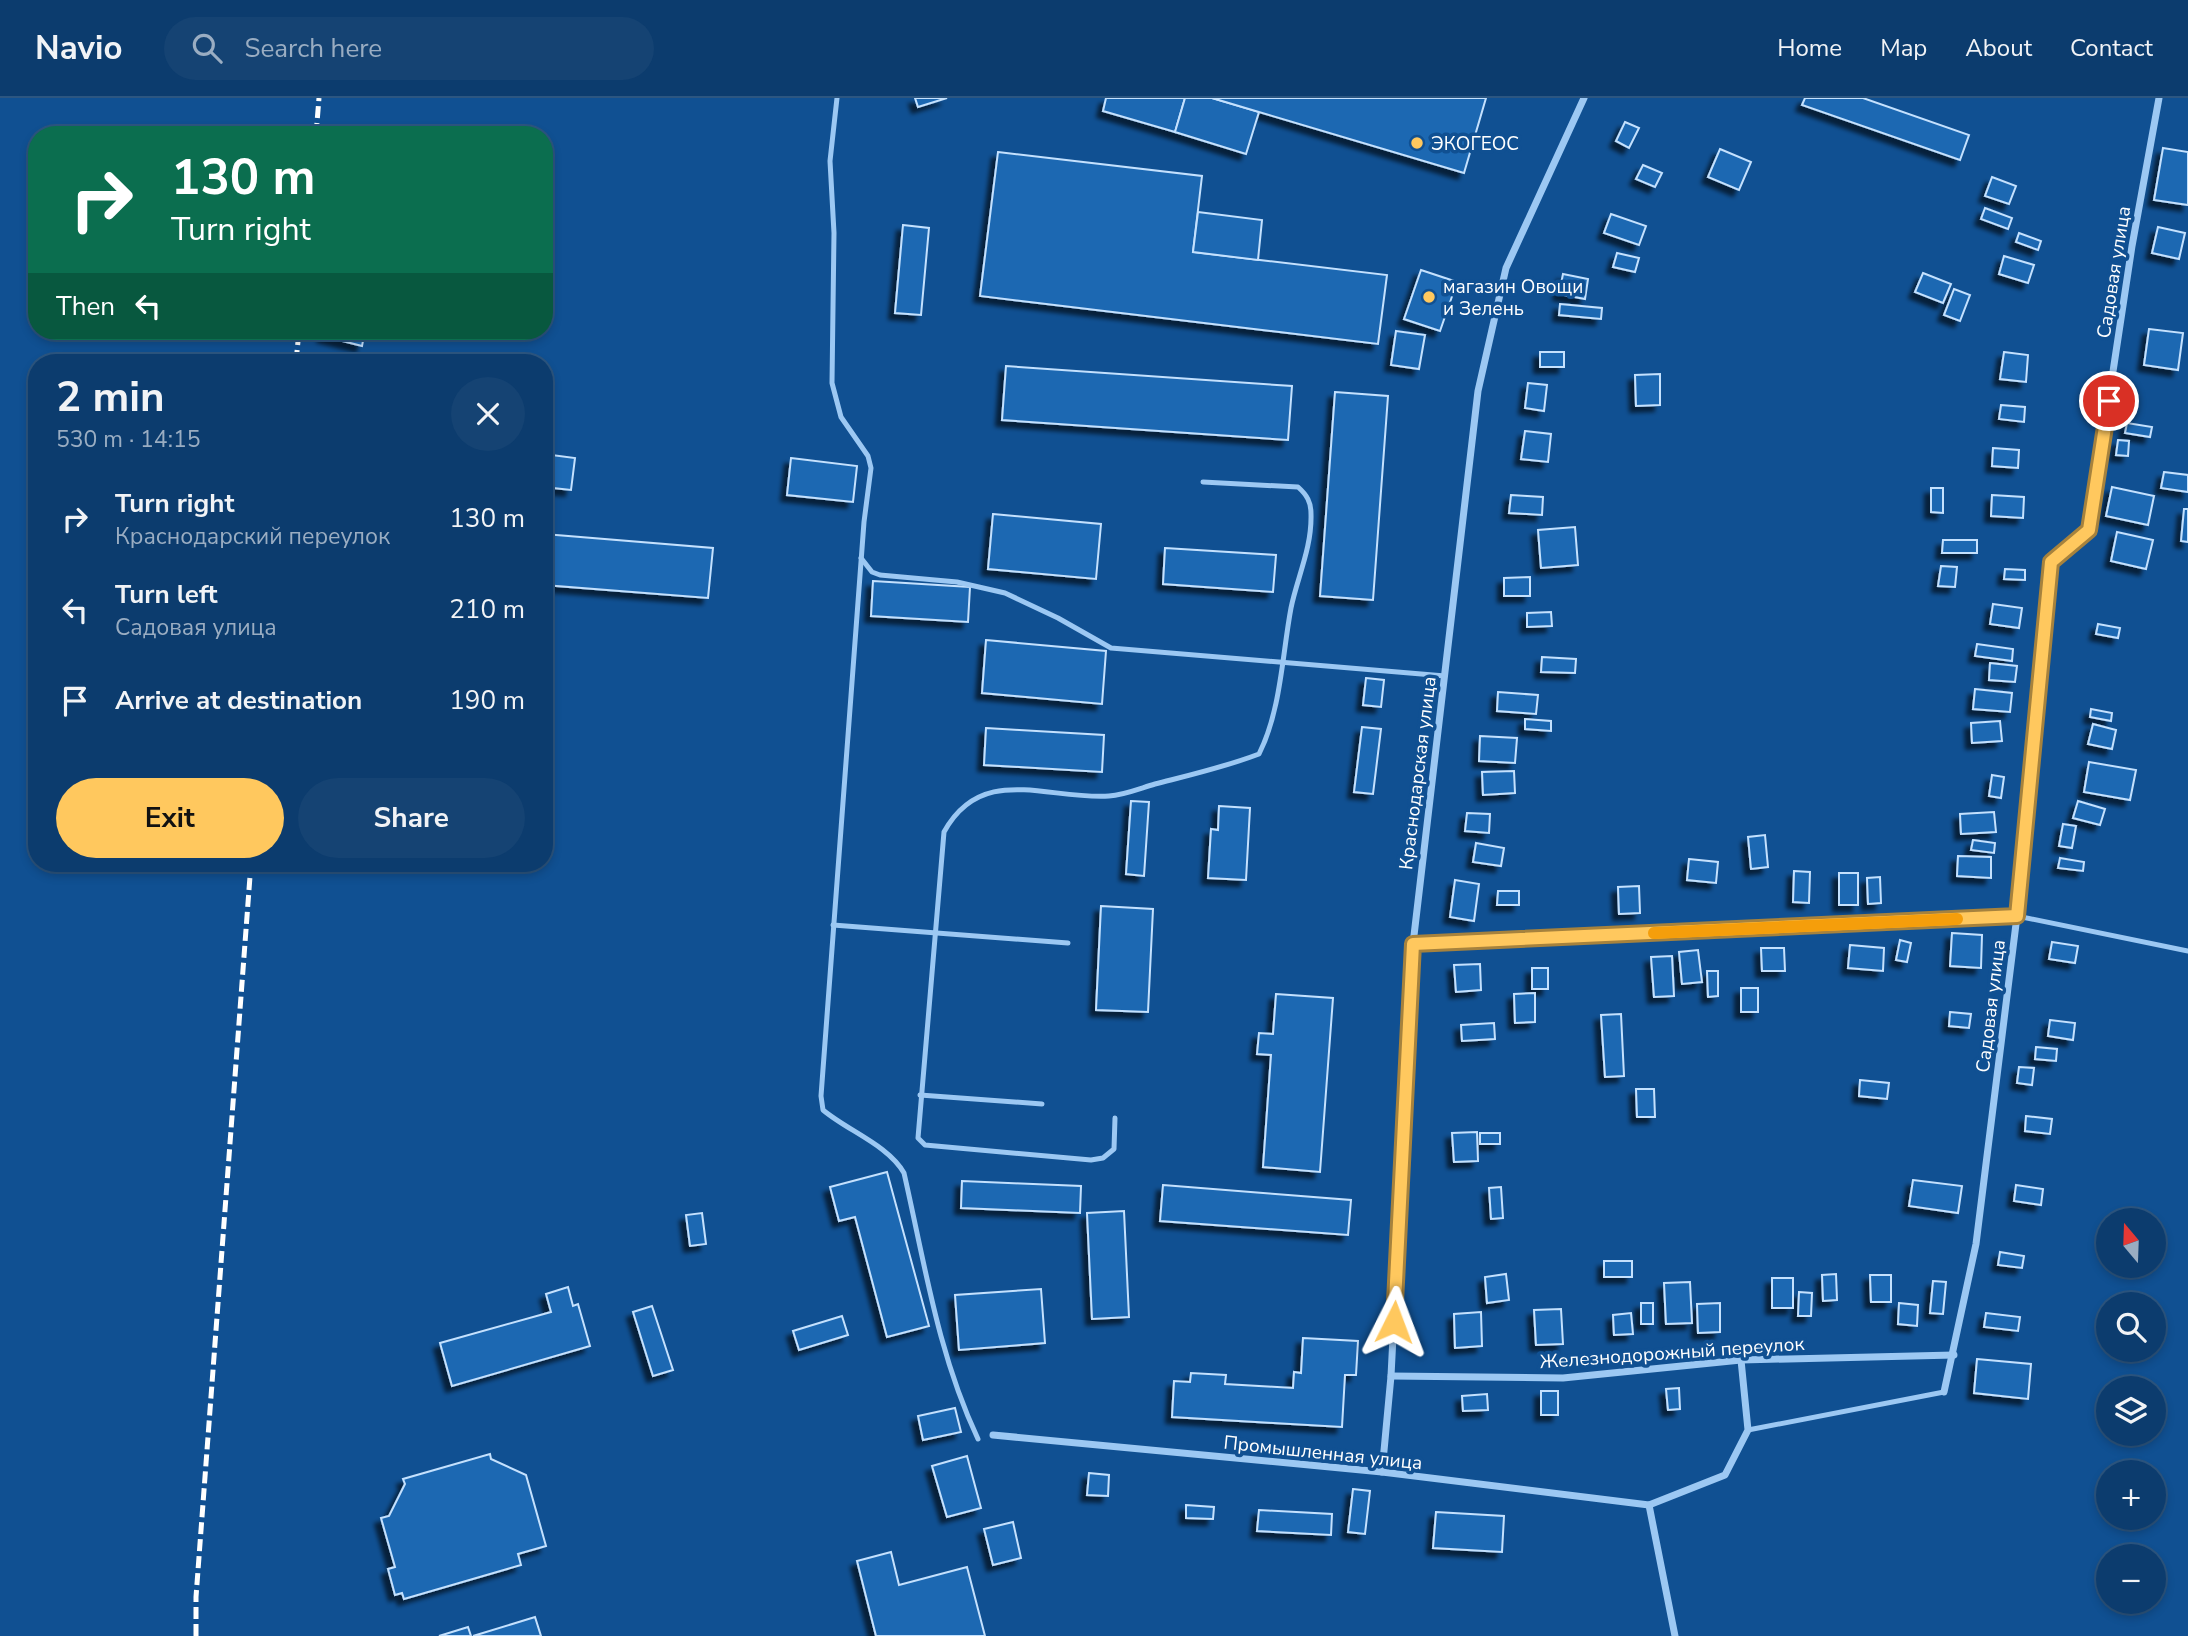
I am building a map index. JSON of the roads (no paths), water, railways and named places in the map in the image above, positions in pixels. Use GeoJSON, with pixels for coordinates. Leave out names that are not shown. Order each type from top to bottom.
{"type":"FeatureCollection","features":[{"type":"Feature","properties":{"kind":"street","name":"Краснодарская улица"},"geometry":{"type":"LineString","coordinates":[[1382,1472],[1391,1376],[1413,944],[1478,391],[1506,268],[1584,98]]}},
{"type":"Feature","properties":{"kind":"street","name":"Садовая улица"},"geometry":{"type":"LineString","coordinates":[[1944,1391],[1954,1355],[1976,1244],[2017,916],[2051,562],[2089,530],[2132,246],[2159,98]]}},
{"type":"Feature","properties":{"kind":"street"},"geometry":{"type":"LineString","coordinates":[[1413,944],[2017,916]]}},
{"type":"Feature","properties":{"kind":"street","name":"Железнодорожный переулок"},"geometry":{"type":"LineString","coordinates":[[1391,1376],[1563,1378],[1741,1360],[1954,1355]]}},
{"type":"Feature","properties":{"kind":"street"},"geometry":{"type":"LineString","coordinates":[[1675,1636],[1649,1505],[1725,1475],[1748,1430],[1741,1360]]}},
{"type":"Feature","properties":{"kind":"street","name":"Промышленная улица"},"geometry":{"type":"LineString","coordinates":[[993,1435],[1382,1472],[1649,1505]]}},
{"type":"Feature","properties":{"kind":"lane"},"geometry":{"type":"LineString","coordinates":[[837,98],[830,161],[834,233],[832,383],[841,416],[868,456],[871,468],[861,558],[821,1096],[823,1110],[841,1125],[889,1155],[904,1173],[946,1360],[956,1392],[978,1439]]}},
{"type":"Feature","properties":{"kind":"lane"},"geometry":{"type":"LineString","coordinates":[[1115,1118],[1114,1149],[1103,1158],[1091,1160],[925,1145],[918,1139],[944,832],[956,811],[979,795],[1006,789],[1110,796],[1237,763],[1259,754],[1269,734],[1292,605],[1303,572],[1311,514],[1309,497],[1298,487],[1203,482]]}},
{"type":"Feature","properties":{"kind":"lane"},"geometry":{"type":"LineString","coordinates":[[861,558],[872,572],[880,575],[957,582],[1005,593],[1111,648],[1444,676]]}},
{"type":"Feature","properties":{"kind":"lane"},"geometry":{"type":"LineString","coordinates":[[2017,916],[2188,951]]}},
{"type":"Feature","properties":{"kind":"lane"},"geometry":{"type":"LineString","coordinates":[[834,925],[1068,943]]}},
{"type":"Feature","properties":{"kind":"lane"},"geometry":{"type":"LineString","coordinates":[[920,1095],[1042,1104]]}},
{"type":"Feature","properties":{"kind":"lane"},"geometry":{"type":"LineString","coordinates":[[1748,1430],[1944,1391]]}},
{"type":"Feature","properties":{"kind":"railway"},"geometry":{"type":"LineString","coordinates":[[317,126],[319,98]]}},
{"type":"Feature","properties":{"kind":"railway"},"geometry":{"type":"LineString","coordinates":[[297,354],[298,340]]}},
{"type":"Feature","properties":{"kind":"railway"},"geometry":{"type":"LineString","coordinates":[[196,1636],[196,1597],[250,872]]}},
{"type":"Feature","properties":{"kind":"place","name":"ЭКОГЕОС"},"geometry":{"type":"Point","coordinates":[1417,143]}},
{"type":"Feature","properties":{"kind":"place","name":"магазин Овощи и Зелень"},"geometry":{"type":"Point","coordinates":[1429,297]}}]}
